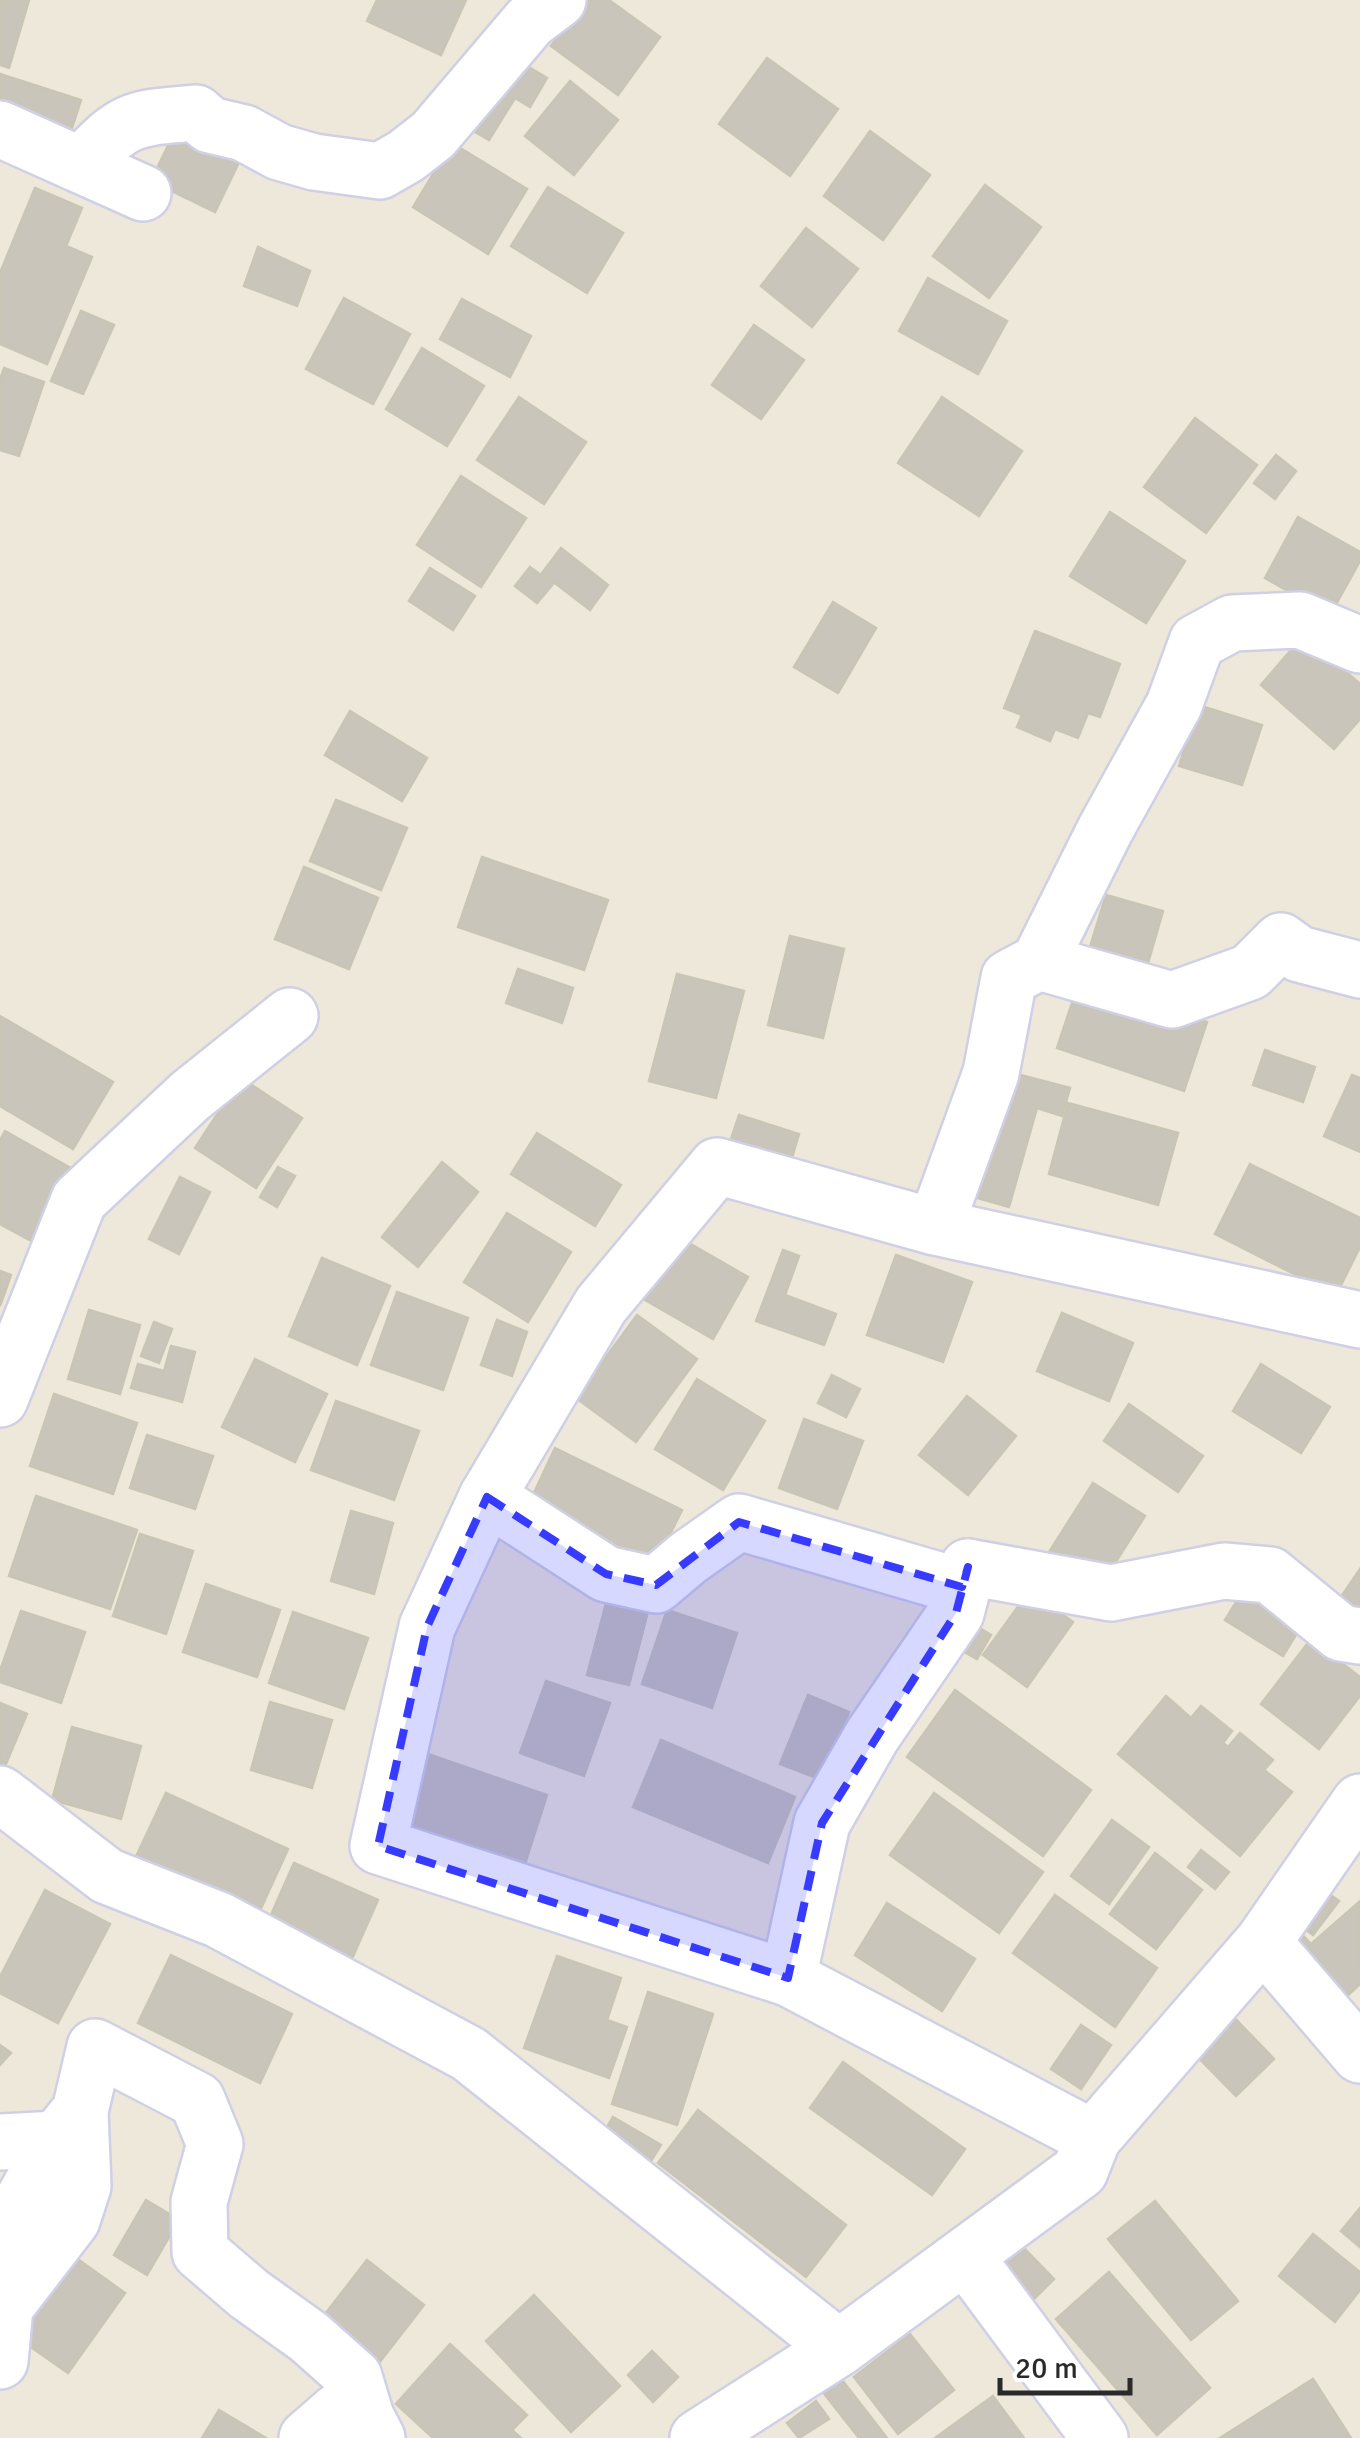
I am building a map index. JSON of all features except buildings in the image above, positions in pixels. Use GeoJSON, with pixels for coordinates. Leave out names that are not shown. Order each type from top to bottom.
{"type":"FeatureCollection","features":[{"type":"Feature","properties":{"kind":"street"},"geometry":{"type":"LineString","coordinates":[[82,165],[112,131],[142,118],[196,113],[210,124],[244,133],[279,152],[314,162],[380,170],[434,135],[514,24],[530,21],[558,0]]}},
{"type":"Feature","properties":{"kind":"street"},"geometry":{"type":"LineString","coordinates":[[0,129],[143,193]]}},
{"type":"Feature","properties":{"kind":"street"},"geometry":{"type":"LineString","coordinates":[[935,1227],[991,1073],[1008,978],[1039,962],[1174,705],[1196,642],[1232,623],[1300,620],[1360,645]]}},
{"type":"Feature","properties":{"kind":"street"},"geometry":{"type":"LineString","coordinates":[[1039,962],[1172,1000],[1250,972],[1281,941],[1298,954],[1360,970]]}},
{"type":"Feature","properties":{"kind":"street"},"geometry":{"type":"LineString","coordinates":[[0,1399],[79,1200],[190,1096],[290,1016]]}},
{"type":"Feature","properties":{"kind":"street"},"geometry":{"type":"LineString","coordinates":[[1093,2138],[788,1978],[378,1846],[428,1626],[486,1497],[600,1305],[717,1166],[935,1227],[1360,1320]]}},
{"type":"Feature","properties":{"kind":"street"},"geometry":{"type":"LineString","coordinates":[[486,1497],[606,1574],[656,1585],[739,1522],[962,1587],[968,1567]]}},
{"type":"Feature","properties":{"kind":"street"},"geometry":{"type":"LineString","coordinates":[[968,1567],[1111,1593],[1224,1571],[1270,1575],[1341,1632],[1360,1636]]}},
{"type":"Feature","properties":{"kind":"street"},"geometry":{"type":"LineString","coordinates":[[788,1978],[822,1823],[872,1736],[956,1613],[968,1567]]}},
{"type":"Feature","properties":{"kind":"street"},"geometry":{"type":"LineString","coordinates":[[0,1794],[107,1876],[220,1920],[469,2054],[839,2348]]}},
{"type":"Feature","properties":{"kind":"street"},"geometry":{"type":"LineString","coordinates":[[698,2438],[839,2348],[1080,2171],[1093,2138],[1264,1942],[1360,1802]]}},
{"type":"Feature","properties":{"kind":"street"},"geometry":{"type":"LineString","coordinates":[[1264,1942],[1360,2055]]}},
{"type":"Feature","properties":{"kind":"street"},"geometry":{"type":"LineString","coordinates":[[0,2241],[68,2125],[95,2046],[197,2100],[215,2144],[199,2202],[200,2252],[354,2377],[372,2428]]}},
{"type":"Feature","properties":{"kind":"street"},"geometry":{"type":"LineString","coordinates":[[0,2142],[68,2125]]}},
{"type":"Feature","properties":{"kind":"street"},"geometry":{"type":"LineString","coordinates":[[0,2360],[6,2308],[72,2220],[83,2186],[68,2125]]}},
{"type":"Feature","properties":{"kind":"street"},"geometry":{"type":"LineString","coordinates":[[966,2256],[1100,2438]]}},
{"type":"Feature","properties":{"kind":"street"},"geometry":{"type":"LineString","coordinates":[[307,2438],[338,2411],[372,2428]]}},
{"type":"Feature","properties":{"kind":"highlighted area"},"geometry":{"type":"Polygon","coordinates":[[[487,1497],[606,1574],[656,1585],[739,1522],[962,1587],[968,1567],[956,1613],[822,1823],[788,1978],[378,1846],[427,1627],[487,1497]]]}}]}
